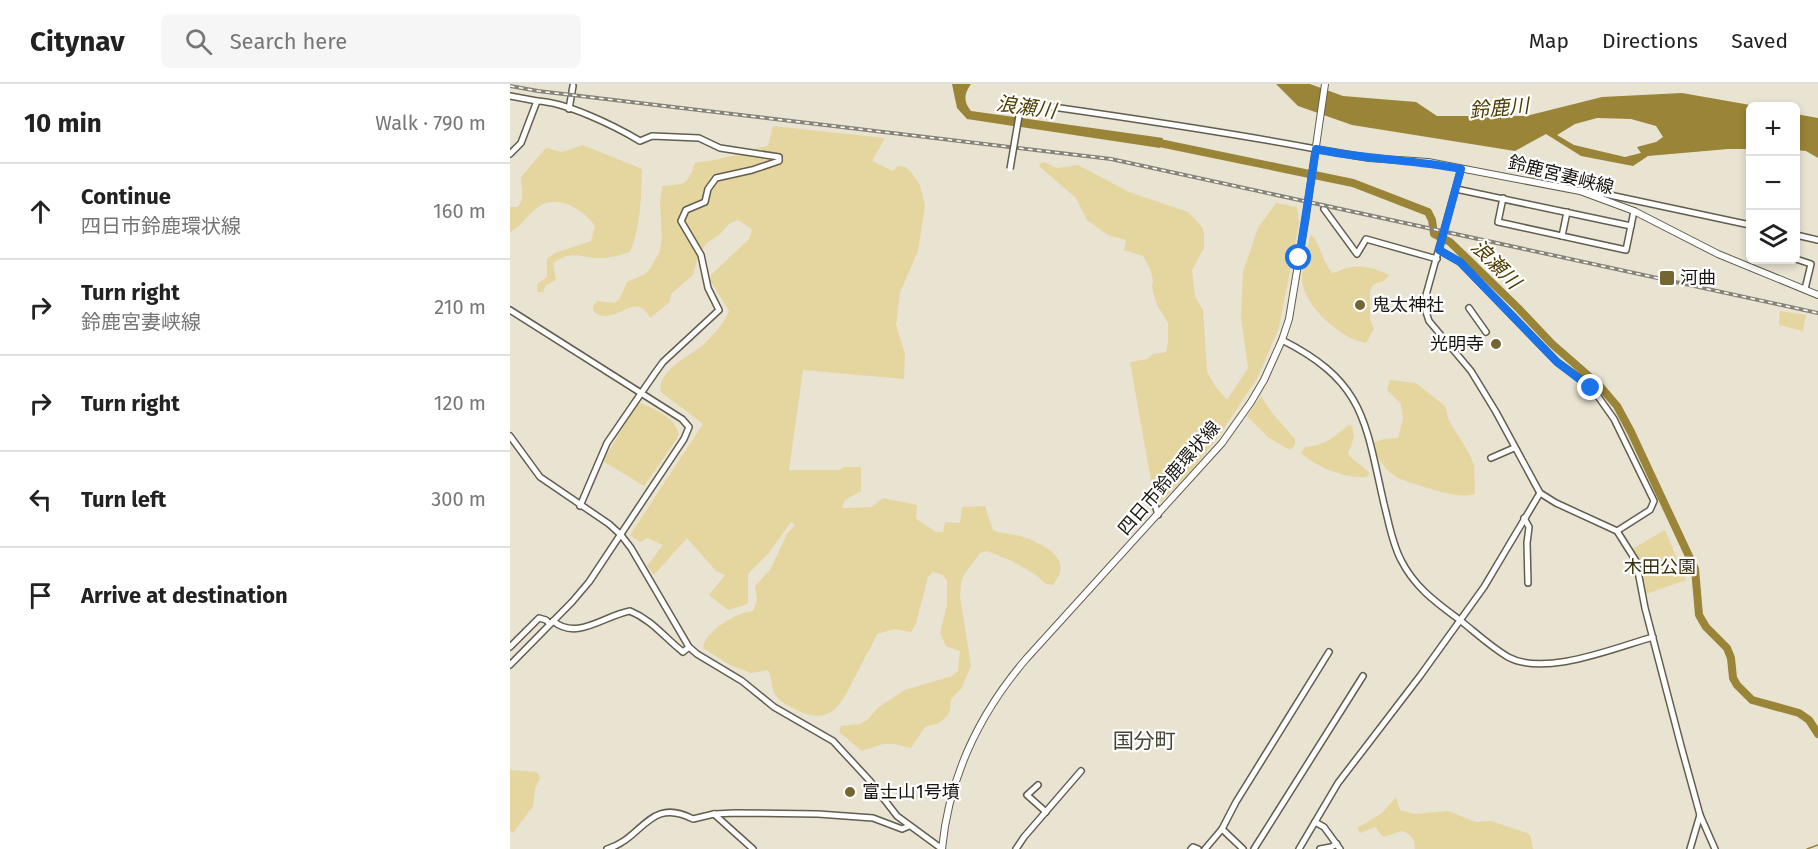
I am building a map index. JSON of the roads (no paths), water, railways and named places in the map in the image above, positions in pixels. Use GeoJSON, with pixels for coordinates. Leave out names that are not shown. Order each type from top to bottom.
{"type":"FeatureCollection","features":[{"type":"Feature","properties":{"kind":"main road","name":"四日市鈴鹿環状線"},"geometry":{"type":"LineString","coordinates":[[942,849],[947,816],[958,775],[970,744],[991,705],[1026,659],[1222,443],[1264,380],[1282,340],[1296,287],[1325,84]]}},
{"type":"Feature","properties":{"kind":"main road","name":"鈴鹿宮妻峡線"},"geometry":{"type":"LineString","coordinates":[[1316,149],[1369,158],[1428,162],[1580,191],[1634,211],[1718,254],[1818,295]]}},
{"type":"Feature","properties":{"kind":"street"},"geometry":{"type":"LineString","coordinates":[[569,109],[573,86]]}},
{"type":"Feature","properties":{"kind":"street"},"geometry":{"type":"LineString","coordinates":[[510,96],[549,102],[604,121],[640,141],[652,136],[699,138],[720,148],[779,158],[779,161],[752,170],[716,178],[708,189],[705,202],[700,206],[690,207],[682,215],[683,227],[700,255],[708,288],[719,310],[663,362],[641,393],[603,449],[580,506]]}},
{"type":"Feature","properties":{"kind":"street"},"geometry":{"type":"LineString","coordinates":[[510,154],[521,143],[537,101]]}},
{"type":"Feature","properties":{"kind":"street"},"geometry":{"type":"LineString","coordinates":[[1010,169],[1019,116],[1025,108],[1032,106],[1046,106],[1231,132],[1316,149]]}},
{"type":"Feature","properties":{"kind":"street"},"geometry":{"type":"LineString","coordinates":[[1461,169],[1426,296],[1427,316],[1468,367],[1496,412],[1540,493],[1556,503],[1617,531],[1636,561],[1653,638],[1700,815],[1715,849]]}},
{"type":"Feature","properties":{"kind":"street"},"geometry":{"type":"LineString","coordinates":[[1456,189],[1631,226]]}},
{"type":"Feature","properties":{"kind":"street"},"geometry":{"type":"LineString","coordinates":[[1580,191],[1605,194],[1746,224]]}},
{"type":"Feature","properties":{"kind":"street"},"geometry":{"type":"LineString","coordinates":[[1503,198],[1498,222],[1626,250],[1634,211]]}},
{"type":"Feature","properties":{"kind":"street"},"geometry":{"type":"LineString","coordinates":[[1324,209],[1357,254],[1366,238],[1437,259]]}},
{"type":"Feature","properties":{"kind":"street"},"geometry":{"type":"LineString","coordinates":[[1562,236],[1567,212]]}},
{"type":"Feature","properties":{"kind":"street"},"geometry":{"type":"LineString","coordinates":[[1800,236],[1818,240]]}},
{"type":"Feature","properties":{"kind":"street"},"geometry":{"type":"LineString","coordinates":[[1439,250],[1460,262],[1557,362],[1591,388],[1614,419],[1650,492],[1654,505],[1617,531]]}},
{"type":"Feature","properties":{"kind":"street"},"geometry":{"type":"LineString","coordinates":[[1800,260],[1811,264],[1805,289]]}},
{"type":"Feature","properties":{"kind":"street"},"geometry":{"type":"LineString","coordinates":[[1469,308],[1486,332]]}},
{"type":"Feature","properties":{"kind":"street"},"geometry":{"type":"LineString","coordinates":[[510,310],[682,419],[689,427],[684,439],[589,582],[510,665]]}},
{"type":"Feature","properties":{"kind":"street"},"geometry":{"type":"LineString","coordinates":[[1282,340],[1329,371],[1353,397],[1364,419],[1389,523],[1402,562],[1422,591],[1508,657],[1529,664],[1557,664],[1653,638]]}},
{"type":"Feature","properties":{"kind":"street"},"geometry":{"type":"LineString","coordinates":[[510,436],[540,477],[609,524],[621,535],[631,548],[689,647],[742,681],[774,707],[833,741],[870,781],[891,809],[909,826],[942,849]]}},
{"type":"Feature","properties":{"kind":"street"},"geometry":{"type":"LineString","coordinates":[[1491,458],[1514,448]]}},
{"type":"Feature","properties":{"kind":"street"},"geometry":{"type":"LineString","coordinates":[[1299,849],[1338,783],[1414,685],[1485,587],[1540,493]]}},
{"type":"Feature","properties":{"kind":"street"},"geometry":{"type":"LineString","coordinates":[[1154,501],[1158,515]]}},
{"type":"Feature","properties":{"kind":"street"},"geometry":{"type":"LineString","coordinates":[[1524,518],[1530,527],[1527,543],[1528,583]]}},
{"type":"Feature","properties":{"kind":"street"},"geometry":{"type":"LineString","coordinates":[[510,647],[539,618],[574,631],[630,611],[648,620],[683,652],[689,647]]}},
{"type":"Feature","properties":{"kind":"street"},"geometry":{"type":"LineString","coordinates":[[1205,849],[1222,830],[1236,802],[1329,652]]}},
{"type":"Feature","properties":{"kind":"street"},"geometry":{"type":"LineString","coordinates":[[1254,849],[1364,676]]}},
{"type":"Feature","properties":{"kind":"street"},"geometry":{"type":"LineString","coordinates":[[1016,849],[1081,771]]}},
{"type":"Feature","properties":{"kind":"street"},"geometry":{"type":"LineString","coordinates":[[1038,785],[1027,795],[1046,812]]}},
{"type":"Feature","properties":{"kind":"street"},"geometry":{"type":"LineString","coordinates":[[607,849],[627,839],[649,819],[663,813],[679,812],[693,819],[714,814],[848,815],[873,818],[902,829],[909,826]]}},
{"type":"Feature","properties":{"kind":"street"},"geometry":{"type":"LineString","coordinates":[[714,814],[753,849]]}},
{"type":"Feature","properties":{"kind":"street"},"geometry":{"type":"LineString","coordinates":[[1690,849],[1700,815]]}},
{"type":"Feature","properties":{"kind":"street"},"geometry":{"type":"LineString","coordinates":[[1316,822],[1324,827],[1339,846]]}},
{"type":"Feature","properties":{"kind":"street"},"geometry":{"type":"LineString","coordinates":[[1222,830],[1243,849]]}},
{"type":"Feature","properties":{"kind":"street"},"geometry":{"type":"LineString","coordinates":[[1320,849],[1339,846]]}},
{"type":"Feature","properties":{"kind":"street"},"geometry":{"type":"LineString","coordinates":[[1191,849],[1193,847],[1198,849]]}},
{"type":"Feature","properties":{"kind":"waterway","name":"浪瀬川"},"geometry":{"type":"LineString","coordinates":[[1150,141],[1353,183],[1428,212],[1434,234],[1450,242],[1552,344],[1599,385],[1617,406],[1695,569],[1699,615],[1706,627],[1727,648],[1731,658],[1733,678],[1737,685],[1752,700],[1799,713],[1809,720],[1818,734]]}},
{"type":"Feature","properties":{"kind":"waterway"},"geometry":{"type":"LineString","coordinates":[[1807,849],[1818,845]]}},
{"type":"Feature","properties":{"kind":"railway"},"geometry":{"type":"LineString","coordinates":[[510,86],[1111,159],[1818,313]]}},
{"type":"Feature","properties":{"kind":"place","name":"河曲"},"geometry":{"type":"Point","coordinates":[1667,278]}},
{"type":"Feature","properties":{"kind":"place","name":"鬼太神社"},"geometry":{"type":"Point","coordinates":[1360,305]}},
{"type":"Feature","properties":{"kind":"place","name":"光明寺"},"geometry":{"type":"Point","coordinates":[1496,344]}},
{"type":"Feature","properties":{"kind":"place","name":"富士山1号墳"},"geometry":{"type":"Point","coordinates":[850,792]}},
{"type":"Feature","properties":{"kind":"district","name":"国分町"},"geometry":{"type":"Point","coordinates":[1144,741]}},
{"type":"Feature","properties":{"kind":"water label","name":"鈴鹿川"},"geometry":{"type":"Point","coordinates":[1499,108]}},
{"type":"Feature","properties":{"kind":"park label","name":"木田公園"},"geometry":{"type":"Point","coordinates":[1660,567]}}]}
